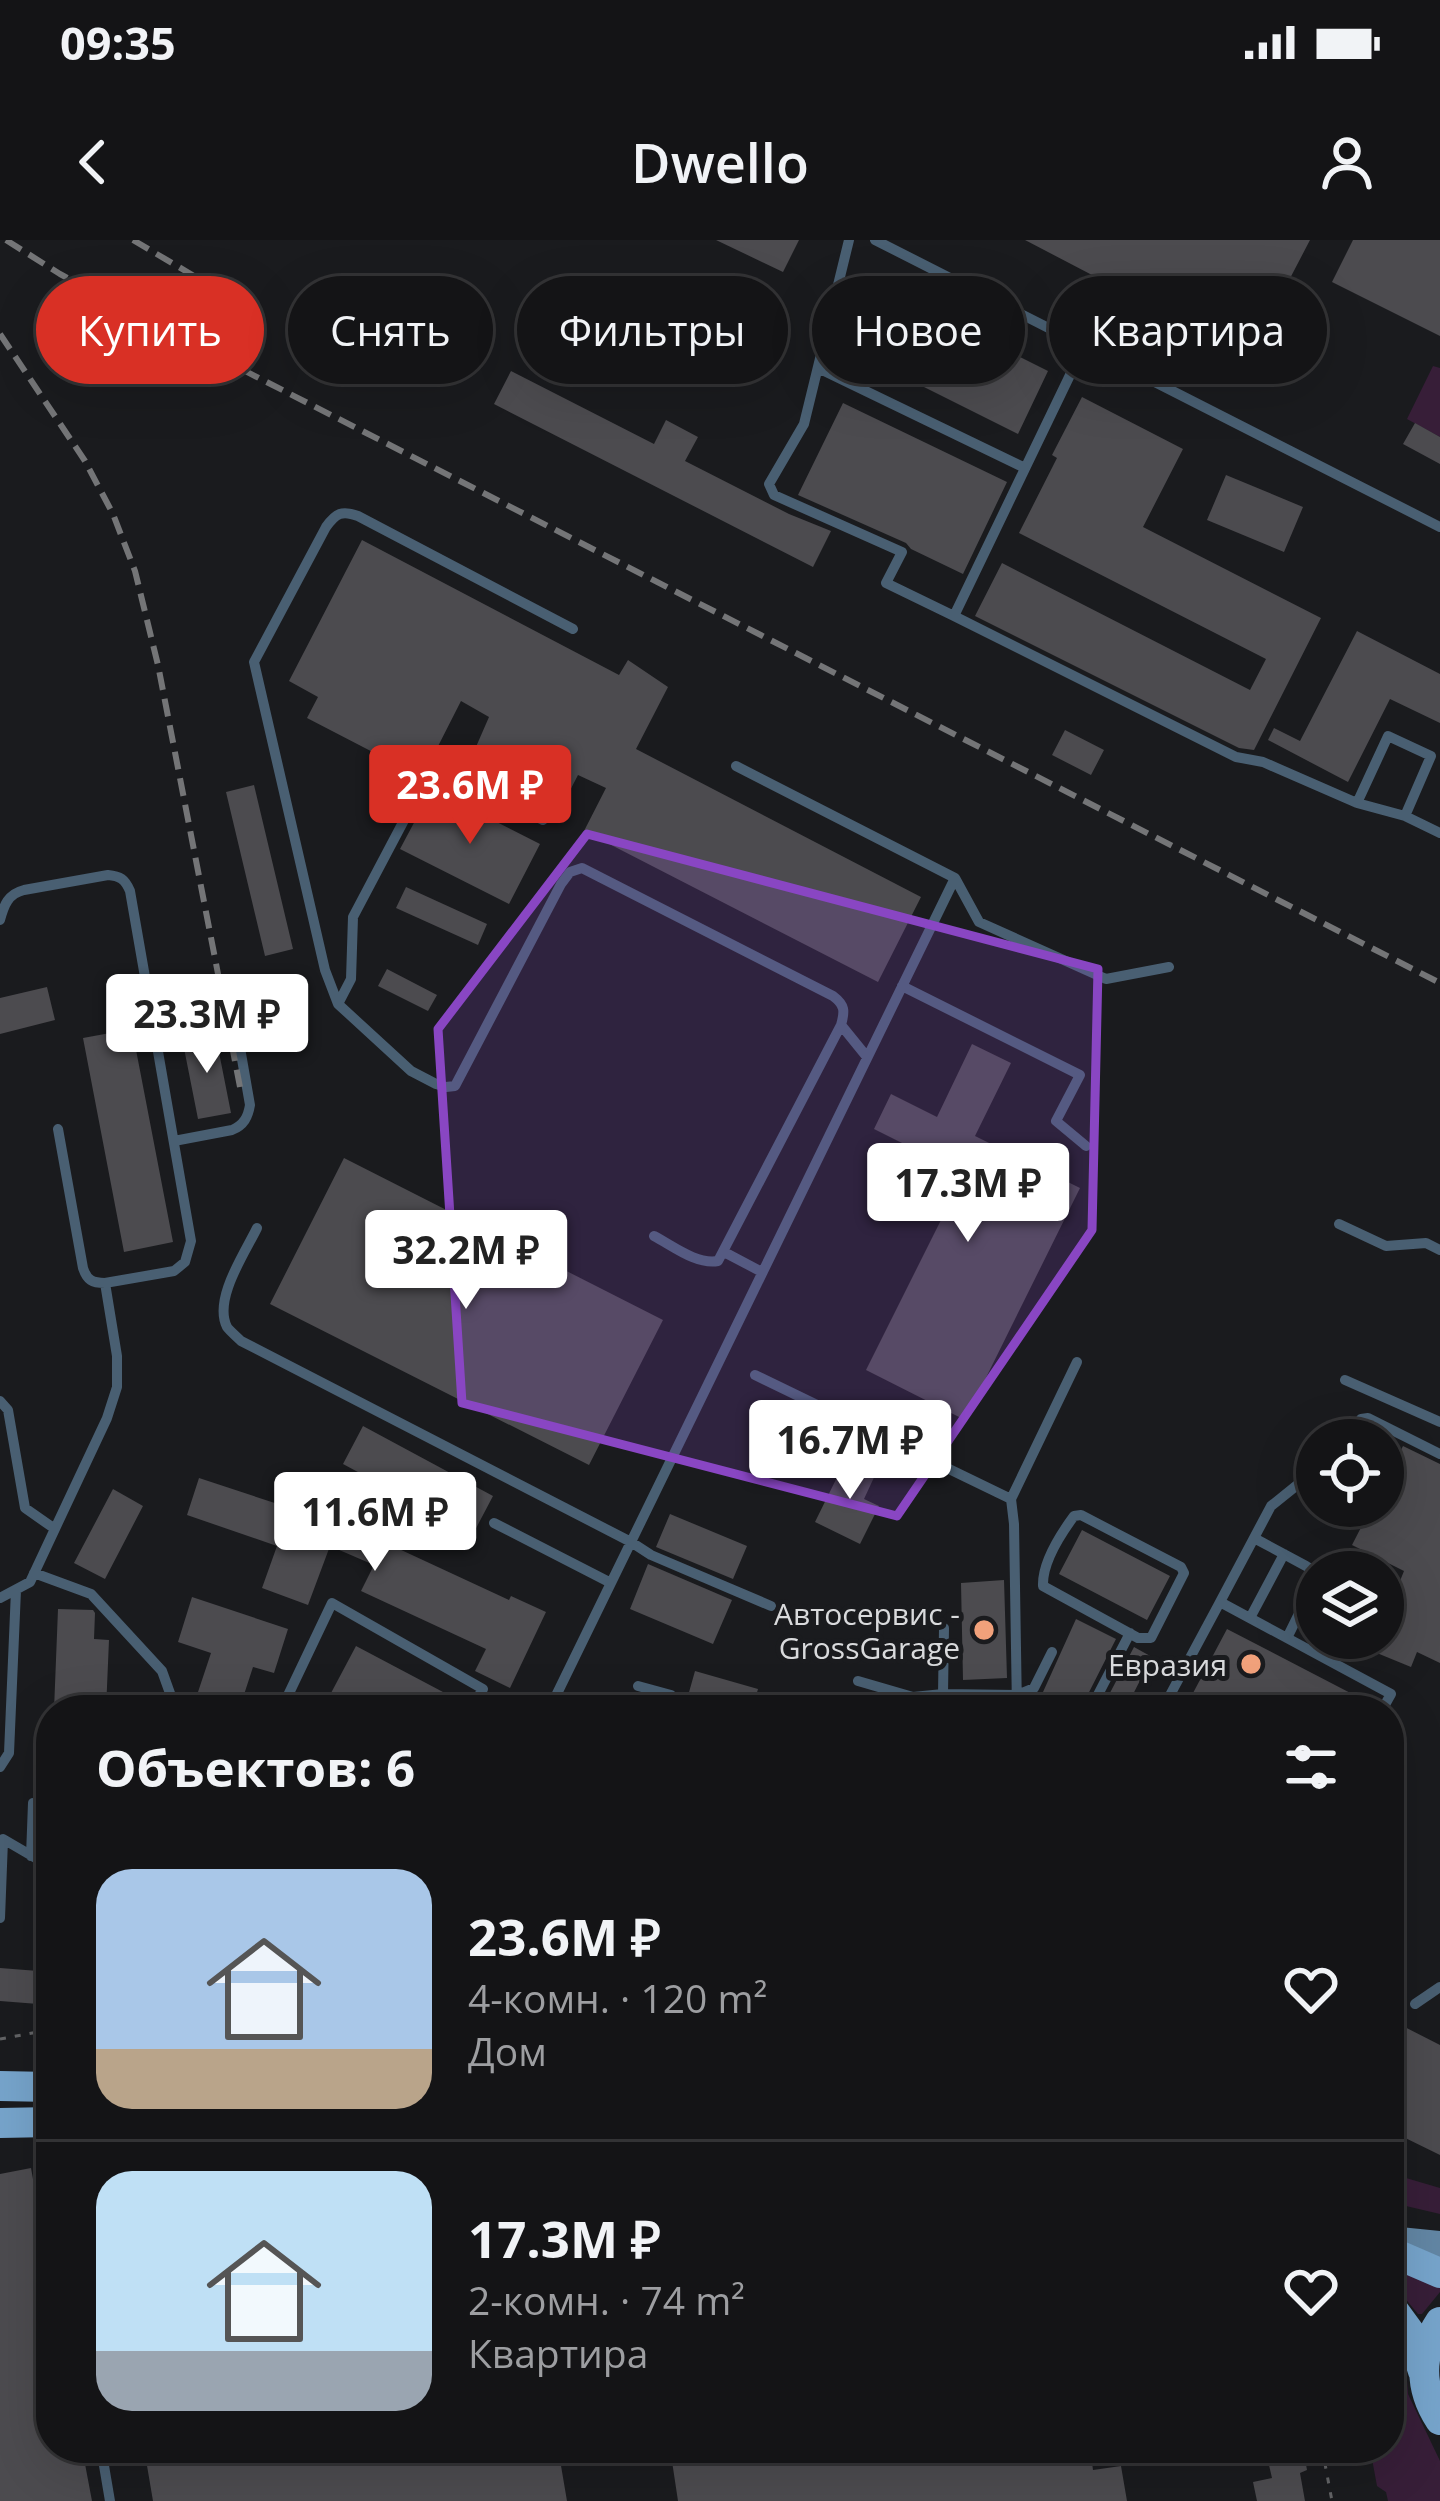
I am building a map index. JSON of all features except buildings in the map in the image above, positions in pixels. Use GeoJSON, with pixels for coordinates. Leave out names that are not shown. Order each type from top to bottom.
{"type":"FeatureCollection","features":[{"type":"Feature","properties":{"kind":"main road"},"geometry":{"type":"LineString","coordinates":[[0,2086],[36,2087]]}},
{"type":"Feature","properties":{"kind":"main road"},"geometry":{"type":"LineString","coordinates":[[0,2123],[36,2122]]}},
{"type":"Feature","properties":{"kind":"main road"},"geometry":{"type":"LineString","coordinates":[[1404,2242],[1440,2246]]}},
{"type":"Feature","properties":{"kind":"main road"},"geometry":{"type":"LineString","coordinates":[[1404,2257],[1440,2273]]}},
{"type":"Feature","properties":{"kind":"main road"},"geometry":{"type":"LineString","coordinates":[[1439,2421],[1424,2371],[1429,2342],[1440,2322]]}},
{"type":"Feature","properties":{"kind":"main road"},"geometry":{"type":"LineString","coordinates":[[1404,2324],[1424,2371]]}},
{"type":"Feature","properties":{"kind":"lane"},"geometry":{"type":"LineString","coordinates":[[840,276],[849,240]]}},
{"type":"Feature","properties":{"kind":"lane"},"geometry":{"type":"LineString","coordinates":[[875,240],[1049,328]]}},
{"type":"Feature","properties":{"kind":"lane"},"geometry":{"type":"LineString","coordinates":[[814,384],[804,424],[769,484],[774,495],[902,552],[886,583],[1236,757],[1263,762],[1440,833]]}},
{"type":"Feature","properties":{"kind":"lane"},"geometry":{"type":"LineString","coordinates":[[851,384],[1025,468]]}},
{"type":"Feature","properties":{"kind":"lane"},"geometry":{"type":"LineString","coordinates":[[954,616],[1066,384]]}},
{"type":"Feature","properties":{"kind":"lane"},"geometry":{"type":"LineString","coordinates":[[1159,384],[1440,527]]}},
{"type":"Feature","properties":{"kind":"lane"},"geometry":{"type":"LineString","coordinates":[[573,629],[346,511],[326,526],[254,662],[325,970],[338,1004],[411,1071],[436,1084],[455,1086],[561,884],[570,872],[582,868],[842,1003],[841,1025],[718,1261],[709,1263],[654,1236]]}},
{"type":"Feature","properties":{"kind":"lane"},"geometry":{"type":"LineString","coordinates":[[1358,803],[1388,736],[1431,756],[1405,816]]}},
{"type":"Feature","properties":{"kind":"lane"},"geometry":{"type":"LineString","coordinates":[[736,766],[955,878],[979,922],[1106,979],[1168,967]]}},
{"type":"Feature","properties":{"kind":"lane"},"geometry":{"type":"LineString","coordinates":[[338,1004],[351,979],[353,917],[429,773],[449,772],[543,820]]}},
{"type":"Feature","properties":{"kind":"lane"},"geometry":{"type":"LineString","coordinates":[[0,920],[15,892],[108,875],[126,881],[191,1240],[185,1262],[174,1270],[105,1283],[86,1278],[58,1129]]}},
{"type":"Feature","properties":{"kind":"lane"},"geometry":{"type":"LineString","coordinates":[[556,1695],[955,878]]}},
{"type":"Feature","properties":{"kind":"lane"},"geometry":{"type":"LineString","coordinates":[[902,986],[1080,1075],[1055,1120],[1086,1146]]}},
{"type":"Feature","properties":{"kind":"lane"},"geometry":{"type":"LineString","coordinates":[[174,1141],[232,1130],[248,1116],[232,1002]]}},
{"type":"Feature","properties":{"kind":"lane"},"geometry":{"type":"LineString","coordinates":[[841,1025],[867,1057]]}},
{"type":"Feature","properties":{"kind":"lane"},"geometry":{"type":"LineString","coordinates":[[1339,1224],[1386,1246],[1426,1243],[1440,1250]]}},
{"type":"Feature","properties":{"kind":"lane"},"geometry":{"type":"LineString","coordinates":[[257,1228],[228,1285],[224,1309],[228,1328],[241,1341],[651,1555],[771,1606]]}},
{"type":"Feature","properties":{"kind":"lane"},"geometry":{"type":"LineString","coordinates":[[724,1252],[762,1272]]}},
{"type":"Feature","properties":{"kind":"lane"},"geometry":{"type":"LineString","coordinates":[[0,1598],[30,1582],[117,1388],[118,1356],[105,1283]]}},
{"type":"Feature","properties":{"kind":"lane"},"geometry":{"type":"LineString","coordinates":[[1017,1695],[1010,1499],[1077,1362]]}},
{"type":"Feature","properties":{"kind":"lane"},"geometry":{"type":"LineString","coordinates":[[755,1375],[1010,1499]]}},
{"type":"Feature","properties":{"kind":"lane"},"geometry":{"type":"LineString","coordinates":[[1346,1379],[1440,1422]]}},
{"type":"Feature","properties":{"kind":"lane"},"geometry":{"type":"LineString","coordinates":[[0,1401],[8,1410],[25,1508],[55,1529]]}},
{"type":"Feature","properties":{"kind":"lane"},"geometry":{"type":"LineString","coordinates":[[1404,1436],[1440,1454]]}},
{"type":"Feature","properties":{"kind":"lane"},"geometry":{"type":"LineString","coordinates":[[1170,1695],[1271,1506],[1296,1486]]}},
{"type":"Feature","properties":{"kind":"lane"},"geometry":{"type":"LineString","coordinates":[[1074,1516],[1089,1517],[1181,1567],[1180,1585],[1151,1638],[1130,1633],[1043,1586],[1045,1569],[1074,1516]]}},
{"type":"Feature","properties":{"kind":"lane"},"geometry":{"type":"LineString","coordinates":[[494,1522],[610,1582]]}},
{"type":"Feature","properties":{"kind":"lane"},"geometry":{"type":"LineString","coordinates":[[1254,1538],[1314,1571],[1316,1579],[1286,1638]]}},
{"type":"Feature","properties":{"kind":"lane"},"geometry":{"type":"LineString","coordinates":[[1250,1618],[1284,1555]]}},
{"type":"Feature","properties":{"kind":"lane"},"geometry":{"type":"LineString","coordinates":[[34,1573],[91,1594],[162,1671],[171,1695]]}},
{"type":"Feature","properties":{"kind":"lane"},"geometry":{"type":"LineString","coordinates":[[0,1767],[9,1754],[16,1590]]}},
{"type":"Feature","properties":{"kind":"lane"},"geometry":{"type":"LineString","coordinates":[[1220,1602],[1390,1695]]}},
{"type":"Feature","properties":{"kind":"lane"},"geometry":{"type":"LineString","coordinates":[[287,1695],[332,1603],[482,1689],[479,1695]]}},
{"type":"Feature","properties":{"kind":"lane"},"geometry":{"type":"LineString","coordinates":[[943,1694],[944,1628]]}},
{"type":"Feature","properties":{"kind":"lane"},"geometry":{"type":"LineString","coordinates":[[1098,1695],[1130,1633]]}},
{"type":"Feature","properties":{"kind":"lane"},"geometry":{"type":"LineString","coordinates":[[933,1695],[1017,1695],[1034,1688],[1052,1652]]}},
{"type":"Feature","properties":{"kind":"lane"},"geometry":{"type":"LineString","coordinates":[[858,1681],[906,1695]]}},
{"type":"Feature","properties":{"kind":"lane"},"geometry":{"type":"LineString","coordinates":[[638,1686],[671,1695]]}},
{"type":"Feature","properties":{"kind":"lane"},"geometry":{"type":"LineString","coordinates":[[31,1856],[33,1803]]}},
{"type":"Feature","properties":{"kind":"lane"},"geometry":{"type":"LineString","coordinates":[[0,1918],[2,1839],[36,1859]]}},
{"type":"Feature","properties":{"kind":"lane"},"geometry":{"type":"LineString","coordinates":[[1415,2004],[1440,1987]]}},
{"type":"Feature","properties":{"kind":"lane"},"geometry":{"type":"LineString","coordinates":[[103,2463],[110,2501]]}},
{"type":"Feature","properties":{"kind":"path"},"geometry":{"type":"LineString","coordinates":[[0,2039],[36,2032]]}},
{"type":"Feature","properties":{"kind":"path"},"geometry":{"type":"LineString","coordinates":[[1325,2463],[1332,2501]]}},
{"type":"Feature","properties":{"kind":"highlighted area"},"geometry":{"type":"Polygon","coordinates":[[[587,834],[1098,969],[1092,1230],[897,1516],[462,1403],[438,1029],[587,834]]]}},
{"type":"Feature","properties":{"kind":"shaded area"},"geometry":{"type":"Polygon","coordinates":[[[1433,366],[1440,368],[1440,437],[1407,419],[1433,366]]]}},
{"type":"Feature","properties":{"kind":"shaded area"},"geometry":{"type":"Polygon","coordinates":[[[1404,2177],[1440,2188],[1440,2214],[1404,2206],[1404,2177]]]}},
{"type":"Feature","properties":{"kind":"shaded area"},"geometry":{"type":"Polygon","coordinates":[[[1404,2272],[1440,2286],[1440,2292],[1418,2314],[1404,2297],[1404,2272]]]}},
{"type":"Feature","properties":{"kind":"shaded area"},"geometry":{"type":"Polygon","coordinates":[[[1404,2363],[1408,2394],[1440,2461],[1440,2501],[1388,2501],[1386,2492],[1377,2486],[1373,2463],[1404,2463],[1404,2363]]]}},
{"type":"Feature","properties":{"kind":"railway"},"geometry":{"type":"LineString","coordinates":[[6,240],[130,312],[1440,983]]}},
{"type":"Feature","properties":{"kind":"railway"},"geometry":{"type":"LineString","coordinates":[[133,240],[194,276]]}},
{"type":"Feature","properties":{"kind":"railway"},"geometry":{"type":"LineString","coordinates":[[0,334],[85,461],[135,571],[158,665],[240,1087]]}},
{"type":"Feature","properties":{"kind":"place","name":"Автосервис - GrossGarage"},"geometry":{"type":"Point","coordinates":[984,1630]}},
{"type":"Feature","properties":{"kind":"place","name":"Евразия"},"geometry":{"type":"Point","coordinates":[1251,1664]}}]}
